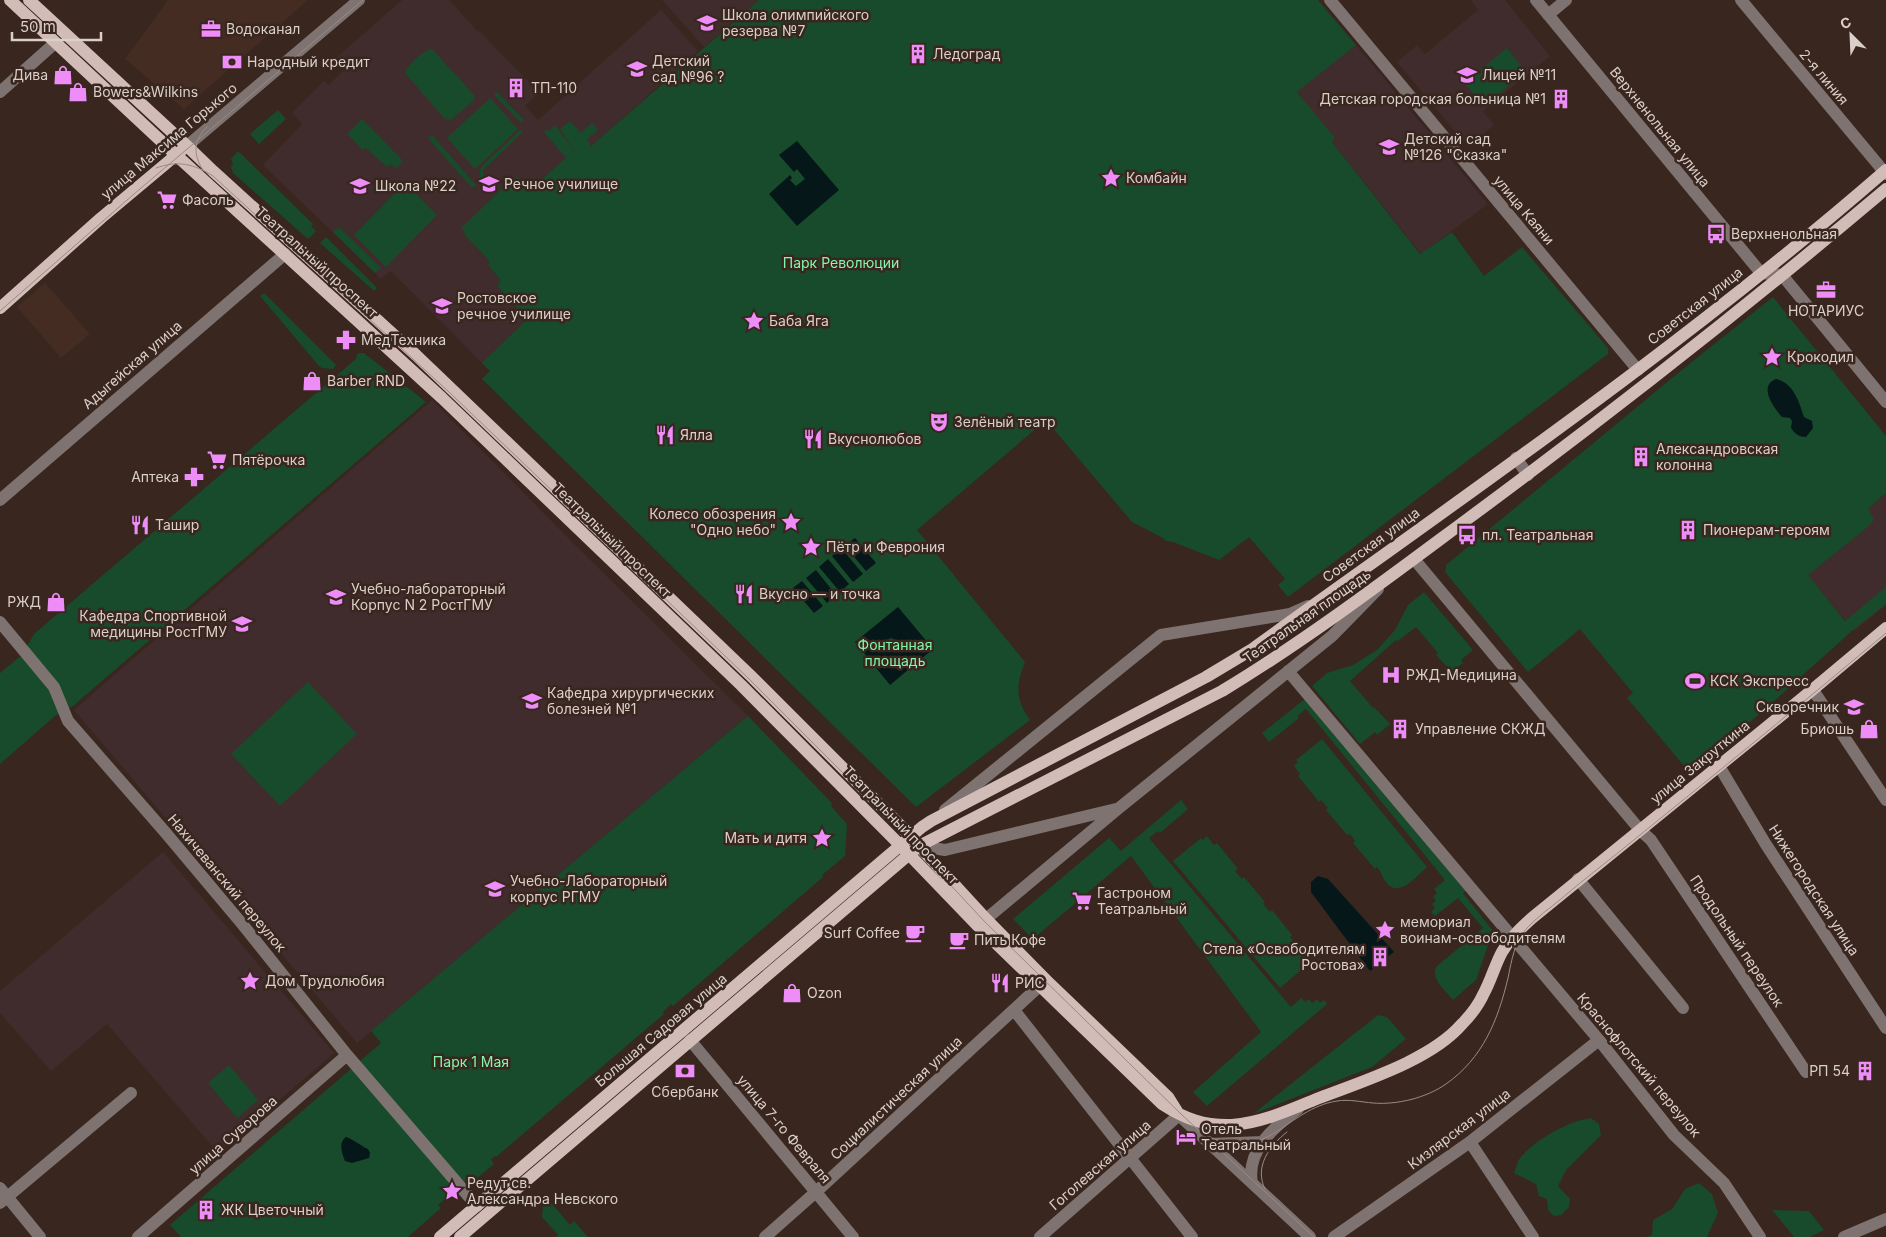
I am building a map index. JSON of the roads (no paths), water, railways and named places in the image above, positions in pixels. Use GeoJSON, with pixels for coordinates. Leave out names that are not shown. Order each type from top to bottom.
{"type":"FeatureCollection","features":[{"type":"Feature","properties":{"kind":"main road","name":"Театральный проспект"},"geometry":{"type":"LineString","coordinates":[[10,0],[176,155],[442,398],[910,845],[986,919],[1043,983],[1162,1104],[1179,1115]]}},
{"type":"Feature","properties":{"kind":"main road","name":"Театральный проспект"},"geometry":{"type":"LineString","coordinates":[[28,0],[416,355],[751,676],[910,845],[978,926],[1043,983]]}},
{"type":"Feature","properties":{"kind":"main road","name":"улица Максима Горького"},"geometry":{"type":"LineString","coordinates":[[0,308],[101,218],[187,146]]}},
{"type":"Feature","properties":{"kind":"main road","name":"Советская улица"},"geometry":{"type":"LineString","coordinates":[[1317,603],[1638,370],[1761,274],[1885,172]]}},
{"type":"Feature","properties":{"kind":"main road"},"geometry":{"type":"LineString","coordinates":[[1392,575],[1607,415],[1886,189]]}},
{"type":"Feature","properties":{"kind":"main road","name":"Театральная площадь"},"geometry":{"type":"LineString","coordinates":[[910,845],[1222,691],[1264,666],[1392,575]]}},
{"type":"Feature","properties":{"kind":"main road","name":"Театральная площадь"},"geometry":{"type":"LineString","coordinates":[[910,845],[931,821],[1206,677],[1251,650],[1317,603]]}},
{"type":"Feature","properties":{"kind":"main road","name":"улица Закруткина"},"geometry":{"type":"LineString","coordinates":[[1179,1115],[1203,1124],[1234,1125],[1266,1118],[1406,1063],[1446,1038],[1461,1026],[1484,995],[1502,953],[1512,936],[1578,879],[1813,690],[1886,628]]}},
{"type":"Feature","properties":{"kind":"main road","name":"Большая Садовая улица"},"geometry":{"type":"LineString","coordinates":[[460,1237],[690,1040],[910,845]]}},
{"type":"Feature","properties":{"kind":"main road","name":"Большая Садовая улица"},"geometry":{"type":"LineString","coordinates":[[440,1237],[910,845]]}},
{"type":"Feature","properties":{"kind":"street","name":"улица Максима Горького"},"geometry":{"type":"LineString","coordinates":[[187,146],[359,0]]}},
{"type":"Feature","properties":{"kind":"street","name":"улица Каяни"},"geometry":{"type":"LineString","coordinates":[[1330,0],[1638,370]]}},
{"type":"Feature","properties":{"kind":"street","name":"Верхненольная улица"},"geometry":{"type":"LineString","coordinates":[[1536,0],[1761,274]]}},
{"type":"Feature","properties":{"kind":"street"},"geometry":{"type":"LineString","coordinates":[[1548,15],[1566,0]]}},
{"type":"Feature","properties":{"kind":"street","name":"2-я линия"},"geometry":{"type":"LineString","coordinates":[[1741,0],[1885,172]]}},
{"type":"Feature","properties":{"kind":"street"},"geometry":{"type":"LineString","coordinates":[[0,92],[55,43]]}},
{"type":"Feature","properties":{"kind":"street","name":"Адыгейская улица"},"geometry":{"type":"LineString","coordinates":[[0,500],[285,254]]}},
{"type":"Feature","properties":{"kind":"street"},"geometry":{"type":"LineString","coordinates":[[1761,274],[1782,275],[1886,402]]}},
{"type":"Feature","properties":{"kind":"street"},"geometry":{"type":"LineString","coordinates":[[1516,458],[1528,475]]}},
{"type":"Feature","properties":{"kind":"street","name":"Продольный переулок"},"geometry":{"type":"LineString","coordinates":[[1414,559],[1640,830],[1651,840],[1806,1072]]}},
{"type":"Feature","properties":{"kind":"street","name":"Театральная площадь"},"geometry":{"type":"LineString","coordinates":[[986,919],[1119,808],[1332,636],[1392,575]]}},
{"type":"Feature","properties":{"kind":"street","name":"Театральная площадь"},"geometry":{"type":"LineString","coordinates":[[931,821],[1161,635],[1290,614],[1317,603]]}},
{"type":"Feature","properties":{"kind":"street","name":"Нахичеванский переулок"},"geometry":{"type":"LineString","coordinates":[[0,622],[54,687],[68,721],[226,905],[347,1055],[477,1206]]}},
{"type":"Feature","properties":{"kind":"street","name":"Краснофлотский переулок"},"geometry":{"type":"LineString","coordinates":[[1288,671],[1599,1040],[1674,1135],[1724,1183],[1760,1237]]}},
{"type":"Feature","properties":{"kind":"street"},"geometry":{"type":"LineString","coordinates":[[1813,690],[1886,800]]}},
{"type":"Feature","properties":{"kind":"street","name":"Нижегородская улица"},"geometry":{"type":"LineString","coordinates":[[1719,766],[1765,843],[1886,1028]]}},
{"type":"Feature","properties":{"kind":"street","name":"Театральная площадь"},"geometry":{"type":"LineString","coordinates":[[910,845],[945,850],[1119,808]]}},
{"type":"Feature","properties":{"kind":"street"},"geometry":{"type":"LineString","coordinates":[[1578,879],[1683,1008]]}},
{"type":"Feature","properties":{"kind":"street","name":"Социалистическая улица"},"geometry":{"type":"LineString","coordinates":[[765,1237],[1043,983]]}},
{"type":"Feature","properties":{"kind":"street"},"geometry":{"type":"LineString","coordinates":[[1014,1010],[1192,1237]]}},
{"type":"Feature","properties":{"kind":"street","name":"улица 7-го Февраля"},"geometry":{"type":"LineString","coordinates":[[690,1040],[817,1191],[853,1237]]}},
{"type":"Feature","properties":{"kind":"street","name":"Кизлярская улица"},"geometry":{"type":"LineString","coordinates":[[1334,1237],[1470,1142],[1599,1040]]}},
{"type":"Feature","properties":{"kind":"street","name":"улица Суворова"},"geometry":{"type":"LineString","coordinates":[[138,1237],[347,1055]]}},
{"type":"Feature","properties":{"kind":"street"},"geometry":{"type":"LineString","coordinates":[[40,1237],[2,1196],[131,1093]]}},
{"type":"Feature","properties":{"kind":"street","name":"улица Закруткина"},"geometry":{"type":"LineString","coordinates":[[1252,1183],[1252,1162],[1262,1142],[1275,1128],[1306,1103]]}},
{"type":"Feature","properties":{"kind":"street","name":"Театральный проспект"},"geometry":{"type":"LineString","coordinates":[[1179,1115],[1310,1237]]}},
{"type":"Feature","properties":{"kind":"street","name":"Гоголевская улица"},"geometry":{"type":"LineString","coordinates":[[1040,1237],[1179,1115]]}},
{"type":"Feature","properties":{"kind":"street"},"geometry":{"type":"LineString","coordinates":[[1210,1144],[1262,1142]]}},
{"type":"Feature","properties":{"kind":"street"},"geometry":{"type":"LineString","coordinates":[[1470,1142],[1533,1237]]}},
{"type":"Feature","properties":{"kind":"street"},"geometry":{"type":"LineString","coordinates":[[1844,1237],[1886,1219]]}},
{"type":"Feature","properties":{"kind":"tram line"},"geometry":{"type":"LineString","coordinates":[[0,311],[134,194],[363,0]]}},
{"type":"Feature","properties":{"kind":"tram line"},"geometry":{"type":"LineString","coordinates":[[203,170],[197,159],[196,148],[199,137],[207,127]]}},
{"type":"Feature","properties":{"kind":"tram line"},"geometry":{"type":"LineString","coordinates":[[156,168],[172,164],[186,164],[213,176],[449,392],[748,678],[894,824],[984,921],[1181,1114],[1314,1237]]}},
{"type":"Feature","properties":{"kind":"tram line"},"geometry":{"type":"LineString","coordinates":[[1209,1137],[1230,1143],[1247,1143],[1262,1139],[1276,1132],[1319,1106],[1342,1100],[1373,1103],[1401,1102],[1420,1097],[1446,1084],[1470,1062],[1487,1037],[1504,994],[1516,945],[1531,924],[1886,633]]}},
{"type":"Feature","properties":{"kind":"tram line"},"geometry":{"type":"LineString","coordinates":[[1265,1189],[1262,1181],[1262,1165],[1269,1150],[1287,1132]]}},
{"type":"Feature","properties":{"kind":"place","name":"Школа олимпийского резерва №7"},"geometry":{"type":"Point","coordinates":[707,23]}},
{"type":"Feature","properties":{"kind":"place","name":"Водоканал"},"geometry":{"type":"Point","coordinates":[211,29]}},
{"type":"Feature","properties":{"kind":"place","name":"Ледоград"},"geometry":{"type":"Point","coordinates":[918,54]}},
{"type":"Feature","properties":{"kind":"place","name":"Народный кредит"},"geometry":{"type":"Point","coordinates":[232,62]}},
{"type":"Feature","properties":{"kind":"place","name":"Детский сад №96 ?"},"geometry":{"type":"Point","coordinates":[637,69]}},
{"type":"Feature","properties":{"kind":"place","name":"Дива"},"geometry":{"type":"Point","coordinates":[63,75]}},
{"type":"Feature","properties":{"kind":"place","name":"Лицей №11"},"geometry":{"type":"Point","coordinates":[1467,75]}},
{"type":"Feature","properties":{"kind":"place","name":"ТП-110"},"geometry":{"type":"Point","coordinates":[516,88]}},
{"type":"Feature","properties":{"kind":"place","name":"Bowers&Wilkins"},"geometry":{"type":"Point","coordinates":[78,92]}},
{"type":"Feature","properties":{"kind":"place","name":"Детская городская больница №1"},"geometry":{"type":"Point","coordinates":[1561,99]}},
{"type":"Feature","properties":{"kind":"place","name":"Детский сад №126 \"Сказка\""},"geometry":{"type":"Point","coordinates":[1389,147]}},
{"type":"Feature","properties":{"kind":"place","name":"Комбайн"},"geometry":{"type":"Point","coordinates":[1111,178]}},
{"type":"Feature","properties":{"kind":"place","name":"Речное училище"},"geometry":{"type":"Point","coordinates":[489,184]}},
{"type":"Feature","properties":{"kind":"place","name":"Школа №22"},"geometry":{"type":"Point","coordinates":[360,186]}},
{"type":"Feature","properties":{"kind":"place","name":"Фасоль"},"geometry":{"type":"Point","coordinates":[167,200]}},
{"type":"Feature","properties":{"kind":"place","name":"Верхненольная"},"geometry":{"type":"Point","coordinates":[1716,234]}},
{"type":"Feature","properties":{"kind":"place","name":"НОТАРИУС"},"geometry":{"type":"Point","coordinates":[1826,290]}},
{"type":"Feature","properties":{"kind":"place","name":"Ростовское речное училище"},"geometry":{"type":"Point","coordinates":[442,306]}},
{"type":"Feature","properties":{"kind":"place","name":"Баба Яга"},"geometry":{"type":"Point","coordinates":[754,321]}},
{"type":"Feature","properties":{"kind":"place","name":"МедТехника"},"geometry":{"type":"Point","coordinates":[346,340]}},
{"type":"Feature","properties":{"kind":"place","name":"Крокодил"},"geometry":{"type":"Point","coordinates":[1772,357]}},
{"type":"Feature","properties":{"kind":"place","name":"Barber RND"},"geometry":{"type":"Point","coordinates":[312,381]}},
{"type":"Feature","properties":{"kind":"place","name":"Зелёный театр"},"geometry":{"type":"Point","coordinates":[939,422]}},
{"type":"Feature","properties":{"kind":"place","name":"Ялла"},"geometry":{"type":"Point","coordinates":[665,435]}},
{"type":"Feature","properties":{"kind":"place","name":"Вкуснолюбов"},"geometry":{"type":"Point","coordinates":[813,439]}},
{"type":"Feature","properties":{"kind":"place","name":"Александровская колонна"},"geometry":{"type":"Point","coordinates":[1641,457]}},
{"type":"Feature","properties":{"kind":"place","name":"Пятёрочка"},"geometry":{"type":"Point","coordinates":[217,460]}},
{"type":"Feature","properties":{"kind":"place","name":"Аптека"},"geometry":{"type":"Point","coordinates":[194,477]}},
{"type":"Feature","properties":{"kind":"place","name":"Колесо обозрения \"Одно небо\""},"geometry":{"type":"Point","coordinates":[791,522]}},
{"type":"Feature","properties":{"kind":"place","name":"Ташир"},"geometry":{"type":"Point","coordinates":[140,525]}},
{"type":"Feature","properties":{"kind":"place","name":"Пионерам-героям"},"geometry":{"type":"Point","coordinates":[1688,530]}},
{"type":"Feature","properties":{"kind":"place","name":"пл. Театральная"},"geometry":{"type":"Point","coordinates":[1467,535]}},
{"type":"Feature","properties":{"kind":"place","name":"Пётр и Феврония"},"geometry":{"type":"Point","coordinates":[811,547]}},
{"type":"Feature","properties":{"kind":"place","name":"Вкусно — и точка"},"geometry":{"type":"Point","coordinates":[744,594]}},
{"type":"Feature","properties":{"kind":"place","name":"Учебно-лабораторный Корпус N 2 РостГМУ"},"geometry":{"type":"Point","coordinates":[336,597]}},
{"type":"Feature","properties":{"kind":"place","name":"РЖД"},"geometry":{"type":"Point","coordinates":[56,602]}},
{"type":"Feature","properties":{"kind":"place","name":"Кафедра Спортивной медицины РостГМУ"},"geometry":{"type":"Point","coordinates":[242,624]}},
{"type":"Feature","properties":{"kind":"place","name":"РЖД-Медицина"},"geometry":{"type":"Point","coordinates":[1391,675]}},
{"type":"Feature","properties":{"kind":"place","name":"КСК Экспресс"},"geometry":{"type":"Point","coordinates":[1695,681]}},
{"type":"Feature","properties":{"kind":"place","name":"Кафедра хирургических болезней №1"},"geometry":{"type":"Point","coordinates":[532,701]}},
{"type":"Feature","properties":{"kind":"place","name":"Скворечник"},"geometry":{"type":"Point","coordinates":[1854,707]}},
{"type":"Feature","properties":{"kind":"place","name":"Управление СКЖД"},"geometry":{"type":"Point","coordinates":[1400,729]}},
{"type":"Feature","properties":{"kind":"place","name":"Бриошь"},"geometry":{"type":"Point","coordinates":[1869,729]}},
{"type":"Feature","properties":{"kind":"place","name":"Мать и дитя"},"geometry":{"type":"Point","coordinates":[822,838]}},
{"type":"Feature","properties":{"kind":"place","name":"Учебно-Лабораторный корпус РГМУ"},"geometry":{"type":"Point","coordinates":[495,889]}},
{"type":"Feature","properties":{"kind":"place","name":"Гастроном Театральный"},"geometry":{"type":"Point","coordinates":[1082,901]}},
{"type":"Feature","properties":{"kind":"place","name":"мемориал воинам-освободителям"},"geometry":{"type":"Point","coordinates":[1385,930]}},
{"type":"Feature","properties":{"kind":"place","name":"Surf Coffee"},"geometry":{"type":"Point","coordinates":[915,933]}},
{"type":"Feature","properties":{"kind":"place","name":"Пить Кофе"},"geometry":{"type":"Point","coordinates":[959,940]}},
{"type":"Feature","properties":{"kind":"place","name":"Стела «Освободителям Ростова»"},"geometry":{"type":"Point","coordinates":[1380,957]}},
{"type":"Feature","properties":{"kind":"place","name":"Дом Трудолюбия"},"geometry":{"type":"Point","coordinates":[250,981]}},
{"type":"Feature","properties":{"kind":"place","name":"РИС"},"geometry":{"type":"Point","coordinates":[1000,983]}},
{"type":"Feature","properties":{"kind":"place","name":"Ozon"},"geometry":{"type":"Point","coordinates":[792,993]}},
{"type":"Feature","properties":{"kind":"place","name":"Сбербанк"},"geometry":{"type":"Point","coordinates":[685,1071]}},
{"type":"Feature","properties":{"kind":"place","name":"РП 54"},"geometry":{"type":"Point","coordinates":[1865,1071]}},
{"type":"Feature","properties":{"kind":"place","name":"Отель Театральный"},"geometry":{"type":"Point","coordinates":[1186,1137]}},
{"type":"Feature","properties":{"kind":"place","name":"Редут св. Александра Невского"},"geometry":{"type":"Point","coordinates":[452,1191]}},
{"type":"Feature","properties":{"kind":"place","name":"ЖК Цветочный"},"geometry":{"type":"Point","coordinates":[206,1210]}},
{"type":"Feature","properties":{"kind":"park label","name":"Парк Революции"},"geometry":{"type":"Point","coordinates":[841,263]}},
{"type":"Feature","properties":{"kind":"park label","name":"Фонтанная площадь"},"geometry":{"type":"Point","coordinates":[895,654]}},
{"type":"Feature","properties":{"kind":"park label","name":"Парк 1 Мая"},"geometry":{"type":"Point","coordinates":[471,1062]}}]}
